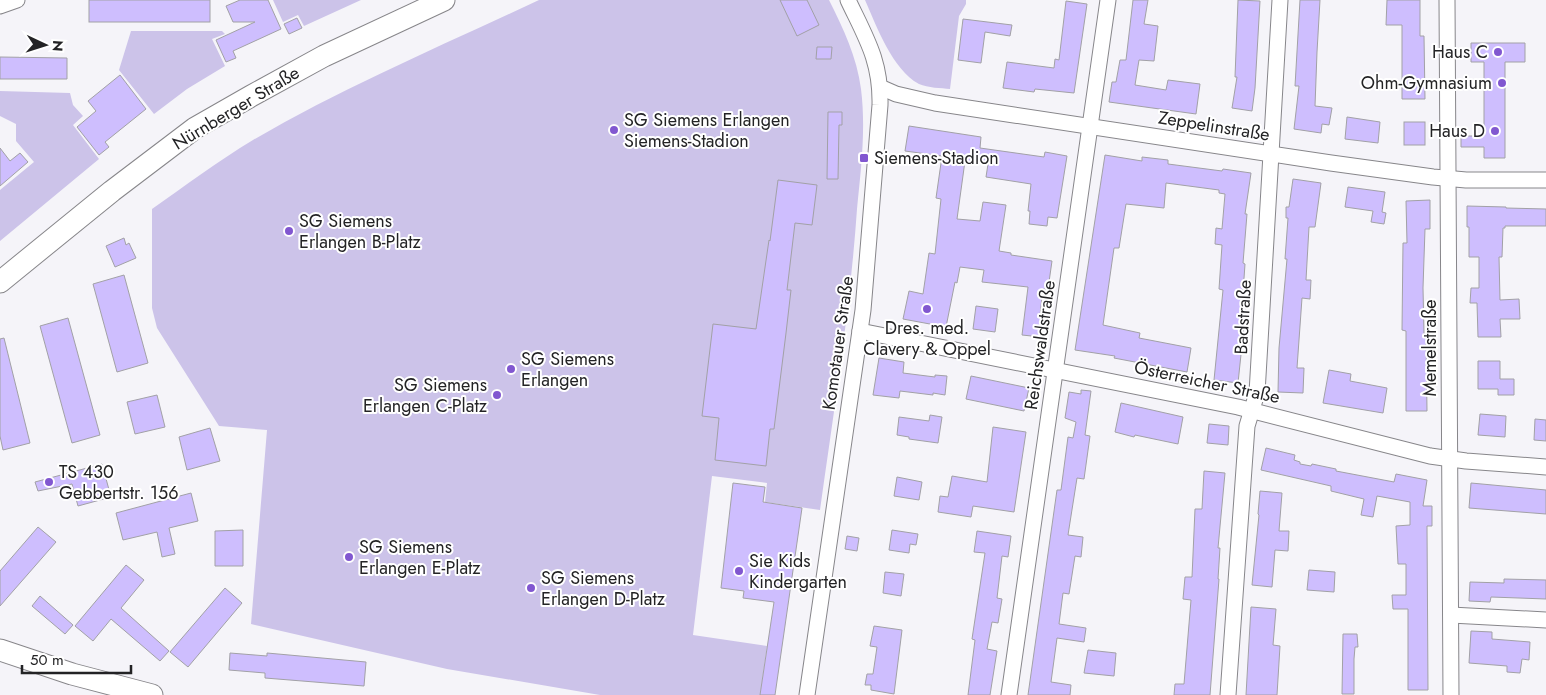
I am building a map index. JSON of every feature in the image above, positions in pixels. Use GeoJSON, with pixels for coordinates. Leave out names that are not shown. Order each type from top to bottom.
{"type":"FeatureCollection","features":[{"type":"Feature","properties":{"kind":"street"},"geometry":{"type":"LineString","coordinates":[[0,6],[17,0]]}},
{"type":"Feature","properties":{"kind":"street","name":"Nürnberger Straße"},"geometry":{"type":"LineString","coordinates":[[0,282],[112,191],[195,128],[324,56],[444,0]]}},
{"type":"Feature","properties":{"kind":"street","name":"Komotauer Straße"},"geometry":{"type":"LineString","coordinates":[[807,695],[863,310],[878,130],[880,87],[874,57],[848,0]]}},
{"type":"Feature","properties":{"kind":"street","name":"Reichswaldstraße"},"geometry":{"type":"LineString","coordinates":[[1009,695],[1108,0]]}},
{"type":"Feature","properties":{"kind":"street","name":"Badstraße"},"geometry":{"type":"LineString","coordinates":[[1228,695],[1247,426],[1257,393],[1280,0]]}},
{"type":"Feature","properties":{"kind":"street","name":"Memelstraße"},"geometry":{"type":"LineString","coordinates":[[1446,0],[1451,695]]}},
{"type":"Feature","properties":{"kind":"street","name":"Zeppelinstraße"},"geometry":{"type":"LineString","coordinates":[[880,87],[896,94],[935,103],[1331,163],[1466,180],[1546,180]]}},
{"type":"Feature","properties":{"kind":"street","name":"Österreicher Straße"},"geometry":{"type":"LineString","coordinates":[[860,331],[1252,410],[1430,456],[1466,461],[1546,467]]}},
{"type":"Feature","properties":{"kind":"street"},"geometry":{"type":"LineString","coordinates":[[1451,615],[1546,620]]}},
{"type":"Feature","properties":{"kind":"street"},"geometry":{"type":"LineString","coordinates":[[0,650],[72,674],[152,695]]}},
{"type":"Feature","properties":{"kind":"shaded area"},"geometry":{"type":"Polygon","coordinates":[[[273,0],[361,0],[304,26],[298,15],[283,22],[273,0]]]}},
{"type":"Feature","properties":{"kind":"shaded area","name":"SG Siemens Erlangen"},"geometry":{"type":"Polygon","coordinates":[[[539,0],[829,0],[853,54],[861,89],[863,134],[861,164],[846,322],[820,510],[765,502],[767,483],[712,476],[693,635],[767,646],[760,695],[600,695],[447,669],[251,624],[267,430],[219,426],[157,328],[152,308],[152,209],[227,156],[287,121],[394,67],[539,0]]]}},
{"type":"Feature","properties":{"kind":"shaded area"},"geometry":{"type":"Polygon","coordinates":[[[865,0],[966,0],[966,4],[959,16],[950,89],[919,84],[909,77],[893,58],[886,46],[865,0]]]}},
{"type":"Feature","properties":{"kind":"shaded area"},"geometry":{"type":"Polygon","coordinates":[[[131,31],[222,31],[225,34],[212,39],[225,66],[187,89],[154,114],[119,70],[131,31]]]}},
{"type":"Feature","properties":{"kind":"shaded area"},"geometry":{"type":"Polygon","coordinates":[[[0,91],[70,93],[73,105],[83,116],[73,125],[99,159],[0,241],[0,190],[34,162],[16,141],[16,124],[0,116],[0,91]]]}},
{"type":"Feature","properties":{"kind":"building"},"geometry":{"type":"Polygon","coordinates":[[[89,0],[210,0],[210,22],[89,22],[89,0]]]}},
{"type":"Feature","properties":{"kind":"building"},"geometry":{"type":"Polygon","coordinates":[[[240,0],[268,0],[281,29],[233,51],[236,58],[226,62],[216,40],[255,22],[233,22],[226,6],[240,0]]]}},
{"type":"Feature","properties":{"kind":"building"},"geometry":{"type":"Polygon","coordinates":[[[780,0],[807,0],[819,25],[797,36],[780,0]]]}},
{"type":"Feature","properties":{"kind":"building"},"geometry":{"type":"Polygon","coordinates":[[[1133,0],[1148,0],[1144,24],[1158,26],[1154,61],[1139,60],[1135,85],[1166,90],[1168,80],[1200,84],[1196,114],[1109,102],[1112,82],[1116,82],[1120,60],[1126,60],[1133,0]]]}},
{"type":"Feature","properties":{"kind":"building"},"geometry":{"type":"Polygon","coordinates":[[[1238,0],[1260,1],[1252,111],[1232,108],[1237,77],[1235,77],[1238,0]]]}},
{"type":"Feature","properties":{"kind":"building"},"geometry":{"type":"Polygon","coordinates":[[[1300,0],[1320,0],[1315,106],[1332,108],[1329,125],[1322,124],[1321,133],[1294,129],[1299,86],[1295,86],[1300,0]]]}},
{"type":"Feature","properties":{"kind":"building"},"geometry":{"type":"Polygon","coordinates":[[[1387,0],[1420,0],[1420,36],[1424,36],[1425,99],[1402,99],[1402,25],[1386,25],[1387,0]]]}},
{"type":"Feature","properties":{"kind":"building"},"geometry":{"type":"Polygon","coordinates":[[[1066,1],[1087,4],[1074,93],[1035,89],[1034,92],[1003,88],[1007,62],[1054,68],[1055,59],[1059,60],[1066,1]]]}},
{"type":"Feature","properties":{"kind":"building"},"geometry":{"type":"Polygon","coordinates":[[[297,18],[302,28],[289,34],[284,24],[297,18]]]}},
{"type":"Feature","properties":{"kind":"building"},"geometry":{"type":"Polygon","coordinates":[[[963,19],[1012,25],[1010,36],[985,32],[981,63],[958,60],[963,19]]]}},
{"type":"Feature","properties":{"kind":"building"},"geometry":{"type":"Polygon","coordinates":[[[1471,43],[1525,43],[1525,62],[1505,62],[1505,158],[1484,158],[1484,147],[1461,147],[1461,136],[1484,136],[1484,62],[1471,62],[1471,43]]]}},
{"type":"Feature","properties":{"kind":"building"},"geometry":{"type":"Polygon","coordinates":[[[817,47],[832,47],[831,59],[816,59],[817,47]]]}},
{"type":"Feature","properties":{"kind":"building"},"geometry":{"type":"Polygon","coordinates":[[[0,57],[67,58],[67,79],[0,79],[0,57]]]}},
{"type":"Feature","properties":{"kind":"building"},"geometry":{"type":"Polygon","coordinates":[[[120,75],[146,109],[105,142],[109,147],[99,155],[77,127],[96,111],[88,101],[120,75]]]}},
{"type":"Feature","properties":{"kind":"building"},"geometry":{"type":"Polygon","coordinates":[[[828,112],[842,112],[842,125],[839,125],[838,179],[827,179],[828,112]]]}},
{"type":"Feature","properties":{"kind":"building"},"geometry":{"type":"Polygon","coordinates":[[[1347,117],[1380,122],[1378,143],[1345,139],[1347,117]]]}},
{"type":"Feature","properties":{"kind":"building"},"geometry":{"type":"Polygon","coordinates":[[[1404,122],[1425,122],[1425,145],[1404,145],[1404,122]]]}},
{"type":"Feature","properties":{"kind":"building"},"geometry":{"type":"Polygon","coordinates":[[[909,126],[981,137],[980,148],[1044,157],[1045,152],[1067,156],[1057,218],[1048,217],[1047,226],[1029,224],[1030,211],[1028,211],[1031,184],[986,177],[988,164],[965,161],[957,219],[980,221],[983,202],[1006,205],[999,251],[1011,253],[1011,255],[1052,261],[1048,289],[1043,289],[1040,315],[1044,315],[1041,337],[1022,335],[1028,287],[982,282],[984,270],[960,267],[946,327],[903,319],[909,291],[923,294],[929,253],[935,254],[941,199],[936,198],[942,156],[905,151],[909,126]]]}},
{"type":"Feature","properties":{"kind":"building"},"geometry":{"type":"Polygon","coordinates":[[[0,148],[10,161],[20,153],[28,162],[0,186],[0,148]]]}},
{"type":"Feature","properties":{"kind":"building"},"geometry":{"type":"Polygon","coordinates":[[[1105,155],[1142,161],[1142,157],[1168,160],[1168,164],[1251,173],[1245,214],[1247,214],[1242,307],[1246,307],[1238,383],[1214,380],[1223,290],[1219,289],[1222,245],[1215,244],[1216,228],[1222,229],[1225,194],[1219,193],[1219,190],[1166,183],[1164,208],[1126,204],[1119,248],[1114,248],[1103,325],[1140,333],[1139,338],[1191,348],[1187,372],[1114,358],[1115,356],[1075,350],[1105,155]]]}},
{"type":"Feature","properties":{"kind":"building"},"geometry":{"type":"Polygon","coordinates":[[[1293,179],[1321,183],[1315,227],[1309,227],[1306,280],[1311,280],[1310,299],[1302,298],[1297,368],[1304,368],[1303,393],[1278,392],[1279,348],[1287,259],[1285,259],[1288,218],[1286,218],[1286,207],[1289,207],[1293,179]]]}},
{"type":"Feature","properties":{"kind":"building"},"geometry":{"type":"Polygon","coordinates":[[[778,180],[817,185],[812,225],[795,223],[787,290],[791,290],[786,333],[774,429],[770,429],[766,466],[715,460],[719,418],[702,416],[713,324],[756,329],[778,180]]]}},
{"type":"Feature","properties":{"kind":"building"},"geometry":{"type":"Polygon","coordinates":[[[1348,187],[1385,192],[1382,212],[1386,213],[1384,224],[1371,222],[1373,211],[1345,207],[1348,187]]]}},
{"type":"Feature","properties":{"kind":"building"},"geometry":{"type":"Polygon","coordinates":[[[1430,200],[1430,229],[1425,229],[1423,288],[1424,334],[1426,334],[1427,411],[1406,411],[1406,331],[1402,330],[1403,243],[1407,243],[1406,201],[1430,200]]]}},
{"type":"Feature","properties":{"kind":"building"},"geometry":{"type":"Polygon","coordinates":[[[1467,206],[1546,209],[1546,226],[1505,226],[1503,228],[1502,257],[1499,257],[1500,300],[1519,299],[1520,319],[1500,319],[1501,337],[1478,337],[1477,303],[1470,303],[1471,288],[1479,288],[1479,257],[1469,257],[1467,206]]]}},
{"type":"Feature","properties":{"kind":"building"},"geometry":{"type":"Polygon","coordinates":[[[124,238],[126,245],[129,243],[136,258],[115,267],[106,246],[124,238]]]}},
{"type":"Feature","properties":{"kind":"building"},"geometry":{"type":"Polygon","coordinates":[[[124,275],[148,363],[117,372],[93,284],[124,275]]]}},
{"type":"Feature","properties":{"kind":"building"},"geometry":{"type":"Polygon","coordinates":[[[976,306],[998,309],[995,332],[973,329],[976,306]]]}},
{"type":"Feature","properties":{"kind":"building"},"geometry":{"type":"Polygon","coordinates":[[[68,318],[100,435],[72,443],[40,326],[68,318]]]}},
{"type":"Feature","properties":{"kind":"building"},"geometry":{"type":"Polygon","coordinates":[[[4,338],[30,443],[3,450],[0,436],[0,339],[4,338]]]}},
{"type":"Feature","properties":{"kind":"building"},"geometry":{"type":"Polygon","coordinates":[[[879,358],[904,362],[903,373],[935,377],[935,375],[947,376],[945,395],[900,391],[899,398],[873,395],[879,358]]]}},
{"type":"Feature","properties":{"kind":"building"},"geometry":{"type":"Polygon","coordinates":[[[1478,361],[1500,361],[1500,379],[1514,379],[1514,395],[1498,395],[1498,389],[1478,389],[1478,361]]]}},
{"type":"Feature","properties":{"kind":"building"},"geometry":{"type":"Polygon","coordinates":[[[1329,370],[1351,374],[1350,381],[1387,388],[1383,413],[1323,403],[1329,370]]]}},
{"type":"Feature","properties":{"kind":"building"},"geometry":{"type":"Polygon","coordinates":[[[971,376],[1029,388],[1024,411],[966,399],[971,376]]]}},
{"type":"Feature","properties":{"kind":"building"},"geometry":{"type":"Polygon","coordinates":[[[1081,390],[1091,391],[1085,435],[1090,436],[1084,479],[1077,478],[1068,535],[1083,537],[1081,557],[1075,556],[1069,594],[1063,593],[1059,624],[1086,628],[1084,642],[1057,638],[1051,682],[1071,685],[1070,695],[1028,695],[1057,490],[1061,490],[1068,437],[1073,438],[1076,422],[1065,418],[1069,392],[1081,394],[1081,390]]]}},
{"type":"Feature","properties":{"kind":"building"},"geometry":{"type":"Polygon","coordinates":[[[157,395],[165,427],[135,434],[127,402],[157,395]]]}},
{"type":"Feature","properties":{"kind":"building"},"geometry":{"type":"Polygon","coordinates":[[[1121,403],[1183,417],[1178,444],[1115,432],[1121,403]]]}},
{"type":"Feature","properties":{"kind":"building"},"geometry":{"type":"Polygon","coordinates":[[[1480,414],[1506,416],[1505,437],[1478,435],[1480,414]]]}},
{"type":"Feature","properties":{"kind":"building"},"geometry":{"type":"Polygon","coordinates":[[[930,415],[942,417],[938,443],[909,439],[909,437],[897,435],[899,417],[929,421],[930,415]]]}},
{"type":"Feature","properties":{"kind":"building"},"geometry":{"type":"Polygon","coordinates":[[[1535,419],[1546,420],[1546,441],[1534,440],[1535,419]]]}},
{"type":"Feature","properties":{"kind":"building"},"geometry":{"type":"Polygon","coordinates":[[[1209,424],[1229,426],[1228,445],[1207,443],[1209,424]]]}},
{"type":"Feature","properties":{"kind":"building"},"geometry":{"type":"Polygon","coordinates":[[[993,427],[1026,432],[1014,512],[973,506],[971,517],[938,512],[940,496],[948,497],[952,476],[987,482],[993,427]]]}},
{"type":"Feature","properties":{"kind":"building"},"geometry":{"type":"Polygon","coordinates":[[[210,428],[220,461],[187,470],[179,437],[210,428]]]}},
{"type":"Feature","properties":{"kind":"building"},"geometry":{"type":"Polygon","coordinates":[[[1266,448],[1295,455],[1294,460],[1300,462],[1300,464],[1311,466],[1312,464],[1336,469],[1336,471],[1394,482],[1396,474],[1427,480],[1423,506],[1432,506],[1432,526],[1427,526],[1428,690],[1408,690],[1408,609],[1393,609],[1392,595],[1406,595],[1406,564],[1398,564],[1396,526],[1410,525],[1410,502],[1377,496],[1373,517],[1361,515],[1364,499],[1331,491],[1331,486],[1261,470],[1266,448]]]}},
{"type":"Feature","properties":{"kind":"building"},"geometry":{"type":"Polygon","coordinates":[[[102,464],[111,497],[78,506],[72,484],[38,491],[35,482],[102,464]]]}},
{"type":"Feature","properties":{"kind":"building"},"geometry":{"type":"Polygon","coordinates":[[[1204,471],[1225,473],[1218,548],[1220,548],[1219,579],[1210,695],[1174,695],[1175,684],[1184,684],[1191,600],[1183,599],[1185,577],[1192,577],[1195,509],[1202,509],[1204,471]]]}},
{"type":"Feature","properties":{"kind":"building"},"geometry":{"type":"Polygon","coordinates":[[[897,477],[922,482],[919,500],[894,496],[897,477]]]}},
{"type":"Feature","properties":{"kind":"building"},"geometry":{"type":"Polygon","coordinates":[[[733,483],[765,487],[763,502],[802,508],[775,695],[760,695],[774,602],[743,598],[744,591],[721,588],[733,483]]]}},
{"type":"Feature","properties":{"kind":"building"},"geometry":{"type":"Polygon","coordinates":[[[1471,483],[1546,490],[1546,514],[1469,508],[1471,483]]]}},
{"type":"Feature","properties":{"kind":"building"},"geometry":{"type":"Polygon","coordinates":[[[1260,491],[1282,493],[1279,531],[1289,531],[1288,551],[1275,550],[1272,587],[1252,585],[1260,491]]]}},
{"type":"Feature","properties":{"kind":"building"},"geometry":{"type":"Polygon","coordinates":[[[191,493],[198,521],[169,528],[175,554],[162,557],[157,532],[123,540],[116,513],[191,493]]]}},
{"type":"Feature","properties":{"kind":"building"},"geometry":{"type":"Polygon","coordinates":[[[38,527],[56,542],[0,606],[0,571],[38,527]]]}},
{"type":"Feature","properties":{"kind":"building"},"geometry":{"type":"Polygon","coordinates":[[[243,530],[243,566],[215,566],[215,531],[243,530]]]}},
{"type":"Feature","properties":{"kind":"building"},"geometry":{"type":"Polygon","coordinates":[[[892,530],[918,534],[916,545],[910,544],[909,553],[889,550],[892,530]]]}},
{"type":"Feature","properties":{"kind":"building"},"geometry":{"type":"Polygon","coordinates":[[[977,531],[1011,536],[1008,557],[1002,556],[997,598],[1002,599],[998,623],[992,622],[987,649],[997,651],[990,695],[968,695],[975,640],[972,639],[985,553],[974,552],[977,531]]]}},
{"type":"Feature","properties":{"kind":"building"},"geometry":{"type":"Polygon","coordinates":[[[847,536],[859,538],[857,551],[845,549],[847,536]]]}},
{"type":"Feature","properties":{"kind":"building"},"geometry":{"type":"Polygon","coordinates":[[[126,565],[144,580],[121,608],[169,651],[160,661],[111,619],[93,641],[75,626],[126,565]]]}},
{"type":"Feature","properties":{"kind":"building"},"geometry":{"type":"Polygon","coordinates":[[[1309,570],[1335,572],[1334,592],[1307,590],[1309,570]]]}},
{"type":"Feature","properties":{"kind":"building"},"geometry":{"type":"Polygon","coordinates":[[[885,572],[904,574],[901,596],[883,593],[885,572]]]}},
{"type":"Feature","properties":{"kind":"building"},"geometry":{"type":"Polygon","coordinates":[[[1504,579],[1546,580],[1546,599],[1491,597],[1490,602],[1469,601],[1470,582],[1504,583],[1504,579]]]}},
{"type":"Feature","properties":{"kind":"building"},"geometry":{"type":"Polygon","coordinates":[[[225,588],[242,603],[188,667],[170,652],[225,588]]]}},
{"type":"Feature","properties":{"kind":"building"},"geometry":{"type":"Polygon","coordinates":[[[40,596],[73,625],[65,634],[32,606],[40,596]]]}},
{"type":"Feature","properties":{"kind":"building"},"geometry":{"type":"Polygon","coordinates":[[[1251,607],[1276,609],[1273,645],[1280,646],[1277,695],[1246,695],[1251,607]]]}},
{"type":"Feature","properties":{"kind":"building"},"geometry":{"type":"Polygon","coordinates":[[[874,626],[902,630],[894,694],[871,690],[871,685],[865,685],[867,674],[873,674],[877,647],[870,646],[874,626]]]}},
{"type":"Feature","properties":{"kind":"building"},"geometry":{"type":"Polygon","coordinates":[[[1471,631],[1492,632],[1492,639],[1530,642],[1529,660],[1522,659],[1520,673],[1507,672],[1507,666],[1469,663],[1471,631]]]}},
{"type":"Feature","properties":{"kind":"building"},"geometry":{"type":"Polygon","coordinates":[[[1343,634],[1357,634],[1358,647],[1355,647],[1354,659],[1354,694],[1342,694],[1343,634]]]}},
{"type":"Feature","properties":{"kind":"building"},"geometry":{"type":"Polygon","coordinates":[[[1088,650],[1116,653],[1114,676],[1084,673],[1088,650]]]}},
{"type":"Feature","properties":{"kind":"building"},"geometry":{"type":"Polygon","coordinates":[[[230,653],[267,656],[267,653],[366,662],[364,686],[265,678],[265,673],[229,670],[230,653]]]}},
{"type":"Feature","properties":{"kind":"place","name":"Haus C"},"geometry":{"type":"Point","coordinates":[1498,52]}},
{"type":"Feature","properties":{"kind":"place","name":"Ohm-Gymnasium"},"geometry":{"type":"Point","coordinates":[1502,83]}},
{"type":"Feature","properties":{"kind":"place","name":"SG Siemens Erlangen Siemens-Stadion"},"geometry":{"type":"Point","coordinates":[614,130]}},
{"type":"Feature","properties":{"kind":"place","name":"Haus D"},"geometry":{"type":"Point","coordinates":[1495,131]}},
{"type":"Feature","properties":{"kind":"place","name":"Siemens-Stadion"},"geometry":{"type":"Point","coordinates":[864,158]}},
{"type":"Feature","properties":{"kind":"place","name":"SG Siemens Erlangen B-Platz"},"geometry":{"type":"Point","coordinates":[289,231]}},
{"type":"Feature","properties":{"kind":"place","name":"Dres. med. Clavery & Oppel"},"geometry":{"type":"Point","coordinates":[927,309]}},
{"type":"Feature","properties":{"kind":"place","name":"SG Siemens Erlangen"},"geometry":{"type":"Point","coordinates":[511,369]}},
{"type":"Feature","properties":{"kind":"place","name":"SG Siemens Erlangen C-Platz"},"geometry":{"type":"Point","coordinates":[497,395]}},
{"type":"Feature","properties":{"kind":"place","name":"TS 430 Gebbertstr. 156"},"geometry":{"type":"Point","coordinates":[49,482]}},
{"type":"Feature","properties":{"kind":"place","name":"SG Siemens Erlangen E-Platz"},"geometry":{"type":"Point","coordinates":[349,557]}},
{"type":"Feature","properties":{"kind":"place","name":"Sie Kids Kindergarten"},"geometry":{"type":"Point","coordinates":[739,571]}},
{"type":"Feature","properties":{"kind":"place","name":"SG Siemens Erlangen D-Platz"},"geometry":{"type":"Point","coordinates":[531,588]}}]}
